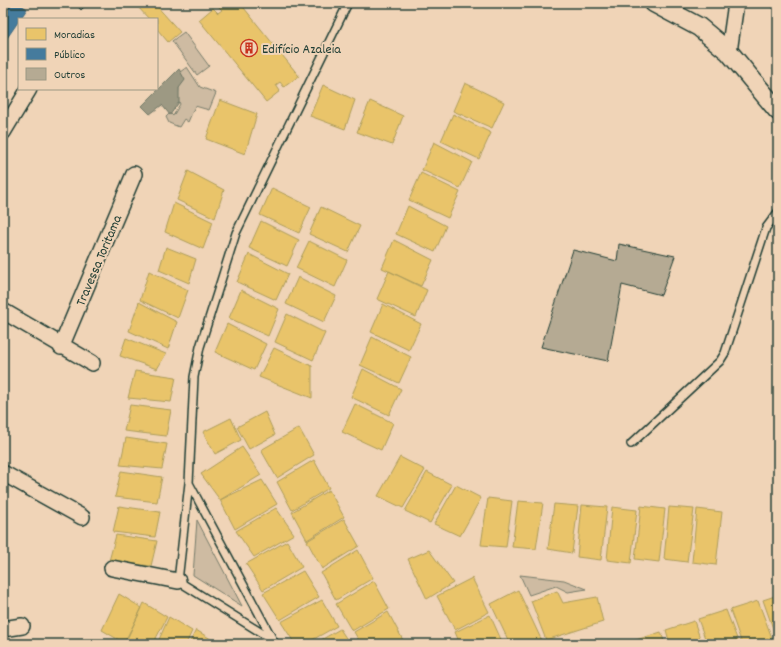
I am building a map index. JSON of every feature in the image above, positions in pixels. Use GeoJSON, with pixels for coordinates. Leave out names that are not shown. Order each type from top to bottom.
{"type":"FeatureCollection","features":[{"type":"Feature","properties":{"kind":"street"},"geometry":{"type":"LineString","coordinates":[[654,3],[699,27],[729,52],[778,112]]}},
{"type":"Feature","properties":{"kind":"street"},"geometry":{"type":"LineString","coordinates":[[729,52],[736,3]]}},
{"type":"Feature","properties":{"kind":"street"},"geometry":{"type":"LineString","coordinates":[[3,132],[28,90]]}},
{"type":"Feature","properties":{"kind":"street","name":"Travessa Toritama"},"geometry":{"type":"LineString","coordinates":[[61,347],[134,174]]}},
{"type":"Feature","properties":{"kind":"street"},"geometry":{"type":"LineString","coordinates":[[3,311],[61,347],[92,363]]}},
{"type":"Feature","properties":{"kind":"street"},"geometry":{"type":"LineString","coordinates":[[3,473],[82,517]]}},
{"type":"Feature","properties":{"kind":"street"},"geometry":{"type":"LineString","coordinates":[[112,568],[178,581]]}},
{"type":"Feature","properties":{"kind":"street"},"geometry":{"type":"LineString","coordinates":[[3,629],[22,626]]}},
{"type":"Feature","properties":{"kind":"lane"},"geometry":{"type":"LineString","coordinates":[[274,642],[178,581],[189,483],[194,377],[200,347],[236,233],[348,3]]}},
{"type":"Feature","properties":{"kind":"lane"},"geometry":{"type":"LineString","coordinates":[[631,444],[720,361],[725,353],[766,228],[772,217],[778,212]]}},
{"type":"Feature","properties":{"kind":"lane"},"geometry":{"type":"LineString","coordinates":[[189,483],[274,642]]}},
{"type":"Feature","properties":{"kind":"shaded area"},"geometry":{"type":"Polygon","coordinates":[[[184,32],[209,66],[197,75],[172,41],[184,32]]]}},
{"type":"Feature","properties":{"kind":"shaded area"},"geometry":{"type":"Polygon","coordinates":[[[187,67],[200,87],[216,93],[209,110],[195,106],[188,122],[184,119],[179,127],[169,123],[166,117],[170,113],[173,116],[180,104],[178,100],[180,72],[187,67]]]}},
{"type":"Feature","properties":{"kind":"shaded area"},"geometry":{"type":"Polygon","coordinates":[[[179,69],[185,80],[179,88],[179,102],[170,115],[162,105],[150,114],[142,106],[179,69]]]}},
{"type":"Feature","properties":{"kind":"shaded area"},"geometry":{"type":"Polygon","coordinates":[[[197,520],[242,606],[193,575],[197,520]]]}},
{"type":"Feature","properties":{"kind":"shaded area"},"geometry":{"type":"Polygon","coordinates":[[[520,575],[564,580],[587,589],[568,592],[556,586],[529,595],[520,575]]]}},
{"type":"Feature","properties":{"kind":"building: Moradias"},"geometry":{"type":"Polygon","coordinates":[[[145,3],[154,3],[180,32],[168,42],[158,30],[158,18],[148,18],[137,6],[145,3]]]}},
{"type":"Feature","properties":{"kind":"building: Moradias","name":"Edifício Azaleia"},"geometry":{"type":"Polygon","coordinates":[[[219,3],[240,3],[299,76],[284,87],[280,82],[276,85],[280,91],[266,102],[199,20],[213,8],[218,13],[222,10],[217,5],[219,3]]]}},
{"type":"Feature","properties":{"kind":"building: Moradias"},"geometry":{"type":"Polygon","coordinates":[[[465,83],[504,102],[492,128],[453,111],[465,83]]]}},
{"type":"Feature","properties":{"kind":"building: Moradias"},"geometry":{"type":"Polygon","coordinates":[[[323,85],[355,100],[345,129],[310,116],[323,85]]]}},
{"type":"Feature","properties":{"kind":"building: Moradias"},"geometry":{"type":"Polygon","coordinates":[[[220,100],[257,114],[245,154],[206,139],[220,100]]]}},
{"type":"Feature","properties":{"kind":"building: Moradias"},"geometry":{"type":"Polygon","coordinates":[[[370,101],[403,116],[392,145],[357,132],[370,101]]]}},
{"type":"Feature","properties":{"kind":"building: Moradias"},"geometry":{"type":"Polygon","coordinates":[[[453,114],[491,133],[479,159],[441,141],[453,114]]]}},
{"type":"Feature","properties":{"kind":"building: Moradias"},"geometry":{"type":"Polygon","coordinates":[[[434,142],[472,162],[460,188],[422,170],[434,142]]]}},
{"type":"Feature","properties":{"kind":"building: Moradias"},"geometry":{"type":"Polygon","coordinates":[[[188,171],[224,190],[215,218],[177,200],[188,171]]]}},
{"type":"Feature","properties":{"kind":"building: Moradias"},"geometry":{"type":"Polygon","coordinates":[[[421,173],[460,192],[448,218],[409,200],[421,173]]]}},
{"type":"Feature","properties":{"kind":"building: Moradias"},"geometry":{"type":"Polygon","coordinates":[[[272,188],[311,207],[299,233],[260,215],[272,188]]]}},
{"type":"Feature","properties":{"kind":"building: Moradias"},"geometry":{"type":"Polygon","coordinates":[[[174,203],[213,222],[203,249],[165,232],[174,203]]]}},
{"type":"Feature","properties":{"kind":"building: Moradias"},"geometry":{"type":"Polygon","coordinates":[[[408,206],[446,226],[435,252],[396,234],[408,206]]]}},
{"type":"Feature","properties":{"kind":"building: Moradias"},"geometry":{"type":"Polygon","coordinates":[[[321,207],[360,226],[348,252],[309,234],[321,207]]]}},
{"type":"Feature","properties":{"kind":"building: Moradias"},"geometry":{"type":"Polygon","coordinates":[[[261,221],[299,240],[287,266],[249,248],[261,221]]]}},
{"type":"Feature","properties":{"kind":"building: Moradias"},"geometry":{"type":"Polygon","coordinates":[[[394,240],[433,260],[421,286],[382,268],[394,240]]]}},
{"type":"Feature","properties":{"kind":"building: Moradias"},"geometry":{"type":"Polygon","coordinates":[[[309,241],[347,260],[335,287],[296,268],[309,241]]]}},
{"type":"Feature","properties":{"kind":"building: Moradias"},"geometry":{"type":"Polygon","coordinates":[[[166,247],[196,259],[189,283],[159,270],[166,247]]]}},
{"type":"Feature","properties":{"kind":"building: Moradias"},"geometry":{"type":"Polygon","coordinates":[[[249,254],[288,274],[276,300],[237,282],[249,254]]]}},
{"type":"Feature","properties":{"kind":"building: Moradias"},"geometry":{"type":"Polygon","coordinates":[[[149,271],[188,290],[178,318],[140,300],[149,271]]]}},
{"type":"Feature","properties":{"kind":"building: Moradias"},"geometry":{"type":"Polygon","coordinates":[[[389,271],[427,290],[416,317],[377,299],[389,271]]]}},
{"type":"Feature","properties":{"kind":"building: Moradias"},"geometry":{"type":"Polygon","coordinates":[[[298,277],[336,296],[324,322],[286,304],[298,277]]]}},
{"type":"Feature","properties":{"kind":"building: Moradias"},"geometry":{"type":"Polygon","coordinates":[[[241,290],[279,309],[268,336],[229,318],[241,290]]]}},
{"type":"Feature","properties":{"kind":"building: Moradias"},"geometry":{"type":"Polygon","coordinates":[[[139,302],[177,322],[168,349],[129,331],[139,302]]]}},
{"type":"Feature","properties":{"kind":"building: Moradias"},"geometry":{"type":"Polygon","coordinates":[[[383,304],[421,324],[409,350],[371,332],[383,304]]]}},
{"type":"Feature","properties":{"kind":"building: Moradias"},"geometry":{"type":"Polygon","coordinates":[[[287,314],[325,333],[313,360],[275,342],[287,314]]]}},
{"type":"Feature","properties":{"kind":"building: Moradias"},"geometry":{"type":"Polygon","coordinates":[[[227,324],[266,344],[254,370],[215,352],[227,324]]]}},
{"type":"Feature","properties":{"kind":"building: Moradias"},"geometry":{"type":"Polygon","coordinates":[[[372,337],[411,357],[399,383],[360,365],[372,337]]]}},
{"type":"Feature","properties":{"kind":"building: Moradias"},"geometry":{"type":"Polygon","coordinates":[[[126,338],[166,354],[157,369],[120,356],[126,338]]]}},
{"type":"Feature","properties":{"kind":"building: Moradias"},"geometry":{"type":"Polygon","coordinates":[[[274,348],[312,366],[312,398],[259,377],[274,348]]]}},
{"type":"Feature","properties":{"kind":"building: Moradias"},"geometry":{"type":"Polygon","coordinates":[[[363,369],[401,389],[389,415],[351,397],[363,369]]]}},
{"type":"Feature","properties":{"kind":"building: Moradias"},"geometry":{"type":"Polygon","coordinates":[[[135,371],[176,377],[171,402],[128,398],[135,371]]]}},
{"type":"Feature","properties":{"kind":"building: Moradias"},"geometry":{"type":"Polygon","coordinates":[[[355,404],[393,423],[381,450],[342,432],[355,404]]]}},
{"type":"Feature","properties":{"kind":"building: Moradias"},"geometry":{"type":"Polygon","coordinates":[[[130,405],[171,410],[166,436],[124,431],[130,405]]]}},
{"type":"Feature","properties":{"kind":"building: Moradias"},"geometry":{"type":"Polygon","coordinates":[[[265,412],[275,435],[249,449],[237,427],[265,412]]]}},
{"type":"Feature","properties":{"kind":"building: Moradias"},"geometry":{"type":"Polygon","coordinates":[[[231,418],[241,440],[215,454],[203,432],[231,418]]]}},
{"type":"Feature","properties":{"kind":"building: Moradias"},"geometry":{"type":"Polygon","coordinates":[[[299,428],[314,455],[277,478],[261,450],[299,428]]]}},
{"type":"Feature","properties":{"kind":"building: Moradias"},"geometry":{"type":"Polygon","coordinates":[[[126,438],[167,444],[162,469],[120,465],[126,438]]]}},
{"type":"Feature","properties":{"kind":"building: Moradias"},"geometry":{"type":"Polygon","coordinates":[[[242,447],[261,475],[220,500],[201,474],[242,447]]]}},
{"type":"Feature","properties":{"kind":"building: Moradias"},"geometry":{"type":"Polygon","coordinates":[[[400,457],[425,470],[403,508],[378,496],[400,457]]]}},
{"type":"Feature","properties":{"kind":"building: Moradias"},"geometry":{"type":"Polygon","coordinates":[[[314,460],[329,488],[292,510],[277,482],[314,460]]]}},
{"type":"Feature","properties":{"kind":"building: Moradias"},"geometry":{"type":"Polygon","coordinates":[[[121,471],[162,477],[157,502],[115,497],[121,471]]]}},
{"type":"Feature","properties":{"kind":"building: Moradias"},"geometry":{"type":"Polygon","coordinates":[[[427,472],[452,485],[430,523],[405,511],[427,472]]]}},
{"type":"Feature","properties":{"kind":"building: Moradias"},"geometry":{"type":"Polygon","coordinates":[[[262,480],[277,504],[235,529],[220,500],[262,480]]]}},
{"type":"Feature","properties":{"kind":"building: Moradias"},"geometry":{"type":"Polygon","coordinates":[[[456,485],[481,498],[460,536],[434,524],[456,485]]]}},
{"type":"Feature","properties":{"kind":"building: Moradias"},"geometry":{"type":"Polygon","coordinates":[[[329,490],[344,517],[307,540],[292,512],[329,490]]]}},
{"type":"Feature","properties":{"kind":"building: Moradias"},"geometry":{"type":"Polygon","coordinates":[[[488,498],[512,501],[506,547],[481,545],[488,498]]]}},
{"type":"Feature","properties":{"kind":"building: Moradias"},"geometry":{"type":"Polygon","coordinates":[[[518,501],[543,503],[536,549],[512,547],[518,501]]]}},
{"type":"Feature","properties":{"kind":"building: Moradias"},"geometry":{"type":"Polygon","coordinates":[[[554,504],[578,506],[572,553],[548,549],[554,504]]]}},
{"type":"Feature","properties":{"kind":"building: Moradias"},"geometry":{"type":"Polygon","coordinates":[[[582,505],[607,507],[601,560],[577,557],[582,505]]]}},
{"type":"Feature","properties":{"kind":"building: Moradias"},"geometry":{"type":"Polygon","coordinates":[[[119,506],[160,512],[155,537],[113,532],[119,506]]]}},
{"type":"Feature","properties":{"kind":"building: Moradias"},"geometry":{"type":"Polygon","coordinates":[[[641,506],[665,509],[659,562],[635,559],[641,506]]]}},
{"type":"Feature","properties":{"kind":"building: Moradias"},"geometry":{"type":"Polygon","coordinates":[[[612,507],[637,510],[631,563],[607,560],[612,507]]]}},
{"type":"Feature","properties":{"kind":"building: Moradias"},"geometry":{"type":"Polygon","coordinates":[[[669,507],[694,509],[687,562],[664,559],[669,507]]]}},
{"type":"Feature","properties":{"kind":"building: Moradias"},"geometry":{"type":"Polygon","coordinates":[[[276,508],[294,534],[254,557],[236,531],[276,508]]]}},
{"type":"Feature","properties":{"kind":"building: Moradias"},"geometry":{"type":"Polygon","coordinates":[[[697,509],[722,512],[716,565],[692,562],[697,509]]]}},
{"type":"Feature","properties":{"kind":"building: Moradias"},"geometry":{"type":"Polygon","coordinates":[[[344,519],[359,546],[322,569],[307,541],[344,519]]]}},
{"type":"Feature","properties":{"kind":"building: Moradias"},"geometry":{"type":"Polygon","coordinates":[[[116,535],[157,541],[151,566],[109,561],[116,535]]]}},
{"type":"Feature","properties":{"kind":"building: Moradias"},"geometry":{"type":"Polygon","coordinates":[[[287,541],[302,567],[263,590],[246,564],[287,541]]]}},
{"type":"Feature","properties":{"kind":"building: Moradias"},"geometry":{"type":"Polygon","coordinates":[[[358,550],[373,578],[336,600],[321,573],[358,550]]]}},
{"type":"Feature","properties":{"kind":"building: Moradias"},"geometry":{"type":"Polygon","coordinates":[[[429,550],[453,583],[427,599],[408,559],[429,550]]]}},
{"type":"Feature","properties":{"kind":"building: Moradias"},"geometry":{"type":"Polygon","coordinates":[[[303,571],[319,597],[280,620],[263,593],[303,571]]]}},
{"type":"Feature","properties":{"kind":"building: Moradias"},"geometry":{"type":"Polygon","coordinates":[[[472,578],[489,612],[455,630],[437,596],[472,578]]]}},
{"type":"Feature","properties":{"kind":"building: Moradias"},"geometry":{"type":"Polygon","coordinates":[[[374,581],[389,609],[352,631],[336,604],[374,581]]]}},
{"type":"Feature","properties":{"kind":"building: Moradias"},"geometry":{"type":"Polygon","coordinates":[[[518,590],[541,639],[531,644],[510,644],[491,604],[518,590]]]}},
{"type":"Feature","properties":{"kind":"building: Moradias"},"geometry":{"type":"Polygon","coordinates":[[[557,591],[563,603],[597,597],[603,622],[546,640],[531,601],[557,591]]]}},
{"type":"Feature","properties":{"kind":"building: Moradias"},"geometry":{"type":"Polygon","coordinates":[[[119,594],[142,608],[124,643],[102,630],[119,594]]]}},
{"type":"Feature","properties":{"kind":"building: Moradias"},"geometry":{"type":"Polygon","coordinates":[[[778,595],[778,637],[776,637],[763,600],[778,595]]]}},
{"type":"Feature","properties":{"kind":"building: Moradias"},"geometry":{"type":"Polygon","coordinates":[[[322,600],[337,626],[305,644],[295,644],[281,622],[322,600]]]}},
{"type":"Feature","properties":{"kind":"building: Moradias"},"geometry":{"type":"Polygon","coordinates":[[[758,601],[772,638],[753,644],[742,644],[730,610],[758,601]]]}},
{"type":"Feature","properties":{"kind":"building: Moradias"},"geometry":{"type":"Polygon","coordinates":[[[144,603],[167,617],[153,644],[136,644],[127,639],[144,603]]]}},
{"type":"Feature","properties":{"kind":"building: Moradias"},"geometry":{"type":"Polygon","coordinates":[[[726,610],[739,644],[707,644],[698,619],[726,610]]]}},
{"type":"Feature","properties":{"kind":"building: Moradias"},"geometry":{"type":"Polygon","coordinates":[[[388,612],[405,644],[361,644],[354,632],[388,612]]]}},
{"type":"Feature","properties":{"kind":"building: Moradias"},"geometry":{"type":"Polygon","coordinates":[[[490,615],[503,644],[460,644],[455,632],[490,615]]]}},
{"type":"Feature","properties":{"kind":"building: Moradias"},"geometry":{"type":"Polygon","coordinates":[[[169,617],[192,631],[186,644],[157,644],[169,617]]]}},
{"type":"Feature","properties":{"kind":"building: Moradias"},"geometry":{"type":"Polygon","coordinates":[[[694,621],[702,644],[670,644],[666,630],[694,621]]]}},
{"type":"Feature","properties":{"kind":"building: Moradias"},"geometry":{"type":"Polygon","coordinates":[[[340,629],[350,644],[314,644],[340,629]]]}},
{"type":"Feature","properties":{"kind":"building: Moradias"},"geometry":{"type":"Polygon","coordinates":[[[196,630],[219,644],[189,644],[196,630]]]}},
{"type":"Feature","properties":{"kind":"building: Moradias"},"geometry":{"type":"Polygon","coordinates":[[[661,632],[665,644],[634,644],[633,641],[661,632]]]}},
{"type":"Feature","properties":{"kind":"building: Público"},"geometry":{"type":"Polygon","coordinates":[[[3,3],[18,3],[27,9],[21,18],[18,18],[18,22],[7,38],[3,36],[3,3]]]}},
{"type":"Feature","properties":{"kind":"building: Outros"},"geometry":{"type":"Polygon","coordinates":[[[75,3],[88,3],[81,10],[75,3]]]}},
{"type":"Feature","properties":{"kind":"building: Outros"},"geometry":{"type":"Polygon","coordinates":[[[619,244],[675,256],[661,295],[622,285],[608,361],[541,347],[573,250],[617,261],[619,244]]]}},
{"type":"Feature","properties":{"kind":"place","name":"Edifício Azaleia"},"geometry":{"type":"Point","coordinates":[249,48]}}]}
